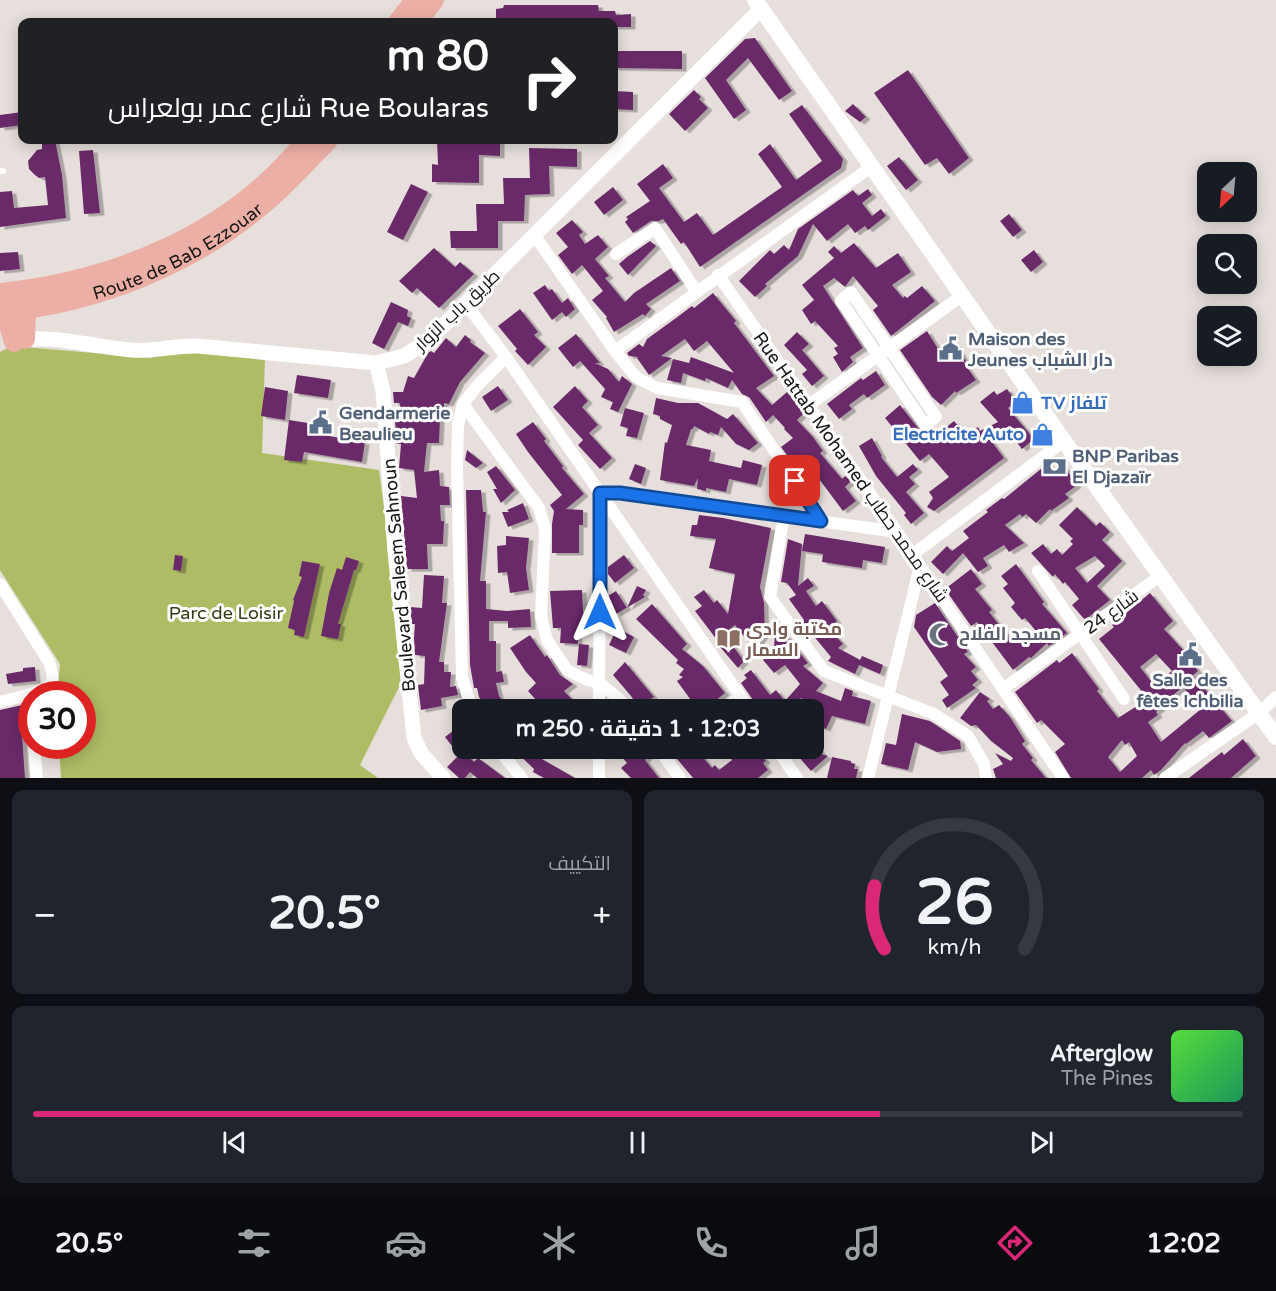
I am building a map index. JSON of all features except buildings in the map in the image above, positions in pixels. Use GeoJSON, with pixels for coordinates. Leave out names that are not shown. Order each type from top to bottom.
{"type":"FeatureCollection","features":[{"type":"Feature","properties":{"kind":"main road"},"geometry":{"type":"LineString","coordinates":[[401,18],[415,0]]}},
{"type":"Feature","properties":{"kind":"main road"},"geometry":{"type":"LineString","coordinates":[[420,18],[434,0]]}},
{"type":"Feature","properties":{"kind":"main road"},"geometry":{"type":"LineString","coordinates":[[758,5],[1064,441],[1276,737]]}},
{"type":"Feature","properties":{"kind":"main road","name":"Route de Bab Ezzouar"},"geometry":{"type":"LineString","coordinates":[[9,301],[99,275],[181,241],[224,215],[255,191],[302,144]]}},
{"type":"Feature","properties":{"kind":"main road","name":"Route de Bab Ezzouar"},"geometry":{"type":"LineString","coordinates":[[9,301],[80,297],[147,275],[192,253],[242,221],[266,202],[324,144]]}},
{"type":"Feature","properties":{"kind":"main road"},"geometry":{"type":"LineString","coordinates":[[9,301],[13,343]]}},
{"type":"Feature","properties":{"kind":"street","name":"طريق باب الزوار"},"geometry":{"type":"LineString","coordinates":[[13,343],[40,339],[132,350],[180,345],[376,363],[392,360],[416,350],[427,342],[535,236],[758,5]]}},
{"type":"Feature","properties":{"kind":"street"},"geometry":{"type":"LineString","coordinates":[[615,351],[871,167]]}},
{"type":"Feature","properties":{"kind":"street"},"geometry":{"type":"LineString","coordinates":[[616,254],[655,228],[696,291]]}},
{"type":"Feature","properties":{"kind":"street"},"geometry":{"type":"LineString","coordinates":[[535,236],[615,351],[636,377],[657,388],[742,402],[821,521]]}},
{"type":"Feature","properties":{"kind":"street","name":"Rue Hattab Mohamed شارع محمد حطاب"},"geometry":{"type":"LineString","coordinates":[[718,275],[897,532],[1063,778]]}},
{"type":"Feature","properties":{"kind":"street"},"geometry":{"type":"LineString","coordinates":[[851,292],[891,349],[936,417],[925,425],[841,301],[851,292]]}},
{"type":"Feature","properties":{"kind":"street"},"geometry":{"type":"LineString","coordinates":[[809,405],[891,349],[963,295]]}},
{"type":"Feature","properties":{"kind":"street"},"geometry":{"type":"LineString","coordinates":[[466,304],[506,357],[743,699]]}},
{"type":"Feature","properties":{"kind":"street"},"geometry":{"type":"LineString","coordinates":[[469,699],[462,677],[459,614],[458,425],[463,404],[477,386],[506,357]]}},
{"type":"Feature","properties":{"kind":"street","name":"Boulevard Saleem Sahnoun"},"geometry":{"type":"LineString","coordinates":[[376,363],[384,391],[395,552],[414,738],[422,753],[443,778]]}},
{"type":"Feature","properties":{"kind":"street"},"geometry":{"type":"LineString","coordinates":[[463,404],[539,508],[545,528],[541,616],[547,640],[567,670],[600,683],[619,699]]}},
{"type":"Feature","properties":{"kind":"street"},"geometry":{"type":"LineString","coordinates":[[912,555],[1064,441]]}},
{"type":"Feature","properties":{"kind":"street"},"geometry":{"type":"LineString","coordinates":[[600,493],[620,493],[897,532]]}},
{"type":"Feature","properties":{"kind":"street"},"geometry":{"type":"LineString","coordinates":[[599,699],[600,493]]}},
{"type":"Feature","properties":{"kind":"street"},"geometry":{"type":"LineString","coordinates":[[784,515],[770,597],[824,671],[934,714],[968,736],[984,764],[986,778]]}},
{"type":"Feature","properties":{"kind":"street"},"geometry":{"type":"LineString","coordinates":[[868,778],[920,566]]}},
{"type":"Feature","properties":{"kind":"street"},"geometry":{"type":"LineString","coordinates":[[1038,571],[1124,699]]}},
{"type":"Feature","properties":{"kind":"street","name":"شارع 24"},"geometry":{"type":"LineString","coordinates":[[1003,689],[1160,576]]}},
{"type":"Feature","properties":{"kind":"street"},"geometry":{"type":"LineString","coordinates":[[0,584],[49,662],[52,671],[51,681]]}},
{"type":"Feature","properties":{"kind":"street"},"geometry":{"type":"LineString","coordinates":[[737,699],[741,696]]}},
{"type":"Feature","properties":{"kind":"street"},"geometry":{"type":"LineString","coordinates":[[1165,778],[1259,713],[1276,697]]}},
{"type":"Feature","properties":{"kind":"street"},"geometry":{"type":"LineString","coordinates":[[0,702],[18,698]]}},
{"type":"Feature","properties":{"kind":"street"},"geometry":{"type":"LineString","coordinates":[[1259,713],[1276,708]]}},
{"type":"Feature","properties":{"kind":"street"},"geometry":{"type":"LineString","coordinates":[[35,759],[37,778]]}},
{"type":"Feature","properties":{"kind":"street"},"geometry":{"type":"LineString","coordinates":[[506,759],[522,778]]}},
{"type":"Feature","properties":{"kind":"street"},"geometry":{"type":"LineString","coordinates":[[598,778],[599,759]]}},
{"type":"Feature","properties":{"kind":"street"},"geometry":{"type":"LineString","coordinates":[[668,759],[680,778]]}},
{"type":"Feature","properties":{"kind":"street"},"geometry":{"type":"LineString","coordinates":[[784,759],[797,778]]}},
{"type":"Feature","properties":{"kind":"green space","name":"Parc de Loisir"},"geometry":{"type":"Polygon","coordinates":[[[12,346],[152,358],[164,347],[265,357],[262,453],[379,470],[406,673],[360,765],[378,778],[61,778],[60,759],[96,759],[96,681],[58,681],[60,664],[0,570],[0,352],[12,346]]]}},
{"type":"Feature","properties":{"kind":"place","name":"Maison des Jeunes دار الشباب"},"geometry":{"type":"Point","coordinates":[950,349]}},
{"type":"Feature","properties":{"kind":"place","name":"TV تلفاز"},"geometry":{"type":"Point","coordinates":[1023,403]}},
{"type":"Feature","properties":{"kind":"place","name":"Gendarmerie Beaulieu"},"geometry":{"type":"Point","coordinates":[321,423]}},
{"type":"Feature","properties":{"kind":"place","name":"Electricite Auto"},"geometry":{"type":"Point","coordinates":[1042,434]}},
{"type":"Feature","properties":{"kind":"place","name":"BNP Paribas El Djazaïr"},"geometry":{"type":"Point","coordinates":[1054,466]}},
{"type":"Feature","properties":{"kind":"place","name":"مسجد الفلاح"},"geometry":{"type":"Point","coordinates":[941,634]}},
{"type":"Feature","properties":{"kind":"place","name":"مكتبة وادي السمار"},"geometry":{"type":"Point","coordinates":[728,639]}},
{"type":"Feature","properties":{"kind":"place","name":"Salle des fêtes Ichbilia"},"geometry":{"type":"Point","coordinates":[1190,654]}},
{"type":"Feature","properties":{"kind":"route"},"geometry":{"type":"LineString","coordinates":[[600,612],[600,493],[620,493],[821,521],[795,481]]}}]}
